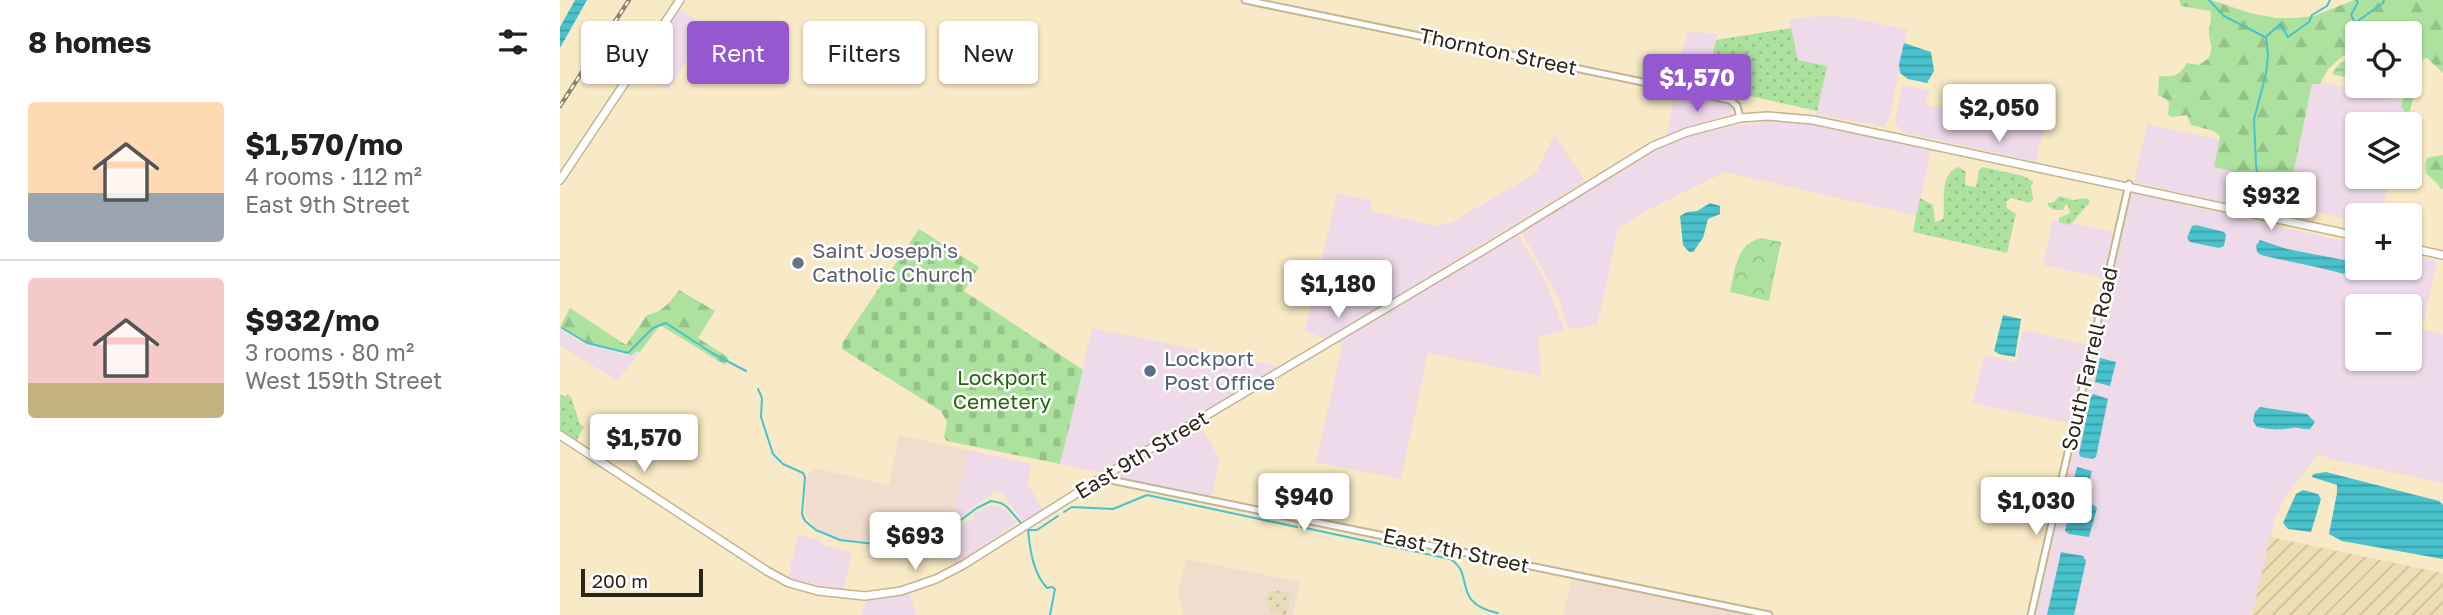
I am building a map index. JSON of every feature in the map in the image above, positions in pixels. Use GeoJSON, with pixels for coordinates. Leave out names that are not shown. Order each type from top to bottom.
{"type":"FeatureCollection","features":[{"type":"Feature","properties":{"kind":"main road"},"geometry":{"type":"LineString","coordinates":[[560,180],[680,0]]}},
{"type":"Feature","properties":{"kind":"main road","name":"East 9th Street"},"geometry":{"type":"LineString","coordinates":[[560,435],[759,567],[789,583],[818,591],[865,596],[901,591],[945,574],[1656,145],[1708,125],[1740,118],[1781,117],[1813,120],[2129,185],[2345,233]]}},
{"type":"Feature","properties":{"kind":"main road"},"geometry":{"type":"LineString","coordinates":[[2422,250],[2443,255]]}},
{"type":"Feature","properties":{"kind":"street","name":"Thornton Street"},"geometry":{"type":"LineString","coordinates":[[1245,0],[1730,100],[1737,106],[1740,118]]}},
{"type":"Feature","properties":{"kind":"street","name":"South Farrell Road"},"geometry":{"type":"LineString","coordinates":[[2031,615],[2129,185]]}},
{"type":"Feature","properties":{"kind":"street","name":"East 7th Street"},"geometry":{"type":"LineString","coordinates":[[1101,478],[1769,615]]}},
{"type":"Feature","properties":{"kind":"shaded area"},"geometry":{"type":"Polygon","coordinates":[[[678,8],[699,21],[687,21],[687,60],[673,81],[673,21],[669,21],[678,8]]]}},
{"type":"Feature","properties":{"kind":"shaded area"},"geometry":{"type":"Polygon","coordinates":[[[1817,16],[1849,17],[1907,30],[1890,116],[1884,127],[1816,114],[1827,66],[1798,60],[1789,20],[1817,16]]]}},
{"type":"Feature","properties":{"kind":"shaded area"},"geometry":{"type":"Polygon","coordinates":[[[1687,31],[1717,34],[1703,93],[1675,87],[1687,31]]]}},
{"type":"Feature","properties":{"kind":"shaded area"},"geometry":{"type":"Polygon","coordinates":[[[2311,80],[2345,88],[2345,98],[2389,98],[2406,102],[2404,112],[2345,112],[2345,189],[2386,189],[2384,203],[2345,203],[2345,218],[2284,204],[2311,80]]]}},
{"type":"Feature","properties":{"kind":"shaded area"},"geometry":{"type":"Polygon","coordinates":[[[1902,85],[1929,90],[1926,105],[1958,112],[1963,93],[2047,112],[2036,162],[1902,132],[1895,123],[1902,85]]]}},
{"type":"Feature","properties":{"kind":"shaded area"},"geometry":{"type":"Polygon","coordinates":[[[1676,90],[1725,100],[1732,106],[1732,111],[1730,114],[1667,134],[1676,90]]]}},
{"type":"Feature","properties":{"kind":"shaded area"},"geometry":{"type":"Polygon","coordinates":[[[1776,120],[1807,122],[1931,148],[1917,216],[1725,172],[1646,211],[1618,229],[1597,325],[1568,329],[1560,301],[1520,229],[1661,145],[1709,129],[1776,120]]]}},
{"type":"Feature","properties":{"kind":"shaded area"},"geometry":{"type":"Polygon","coordinates":[[[2147,124],[2220,140],[2248,171],[2240,206],[2134,182],[2147,124]]]}},
{"type":"Feature","properties":{"kind":"shaded area"},"geometry":{"type":"Polygon","coordinates":[[[1554,135],[1585,181],[1327,339],[1305,331],[1337,193],[1372,201],[1370,211],[1437,226],[1452,222],[1536,173],[1554,135]]]}},
{"type":"Feature","properties":{"kind":"shaded area"},"geometry":{"type":"Polygon","coordinates":[[[2132,193],[2345,241],[2345,280],[2422,280],[2422,257],[2437,261],[2423,324],[2422,294],[2345,294],[2345,371],[2422,371],[2422,330],[2443,334],[2443,483],[2330,459],[2319,454],[2284,498],[2275,519],[2252,615],[2036,615],[2132,193]]]}},
{"type":"Feature","properties":{"kind":"shaded area"},"geometry":{"type":"Polygon","coordinates":[[[2053,219],[2113,232],[2103,278],[2043,265],[2053,219]]]}},
{"type":"Feature","properties":{"kind":"shaded area"},"geometry":{"type":"Polygon","coordinates":[[[1516,232],[1544,278],[1565,330],[1538,337],[1541,376],[1428,353],[1401,479],[1316,462],[1342,347],[1338,339],[1516,232]]]}},
{"type":"Feature","properties":{"kind":"shaded area"},"geometry":{"type":"Polygon","coordinates":[[[1092,328],[1280,367],[1102,473],[1060,464],[1092,328]]]}},
{"type":"Feature","properties":{"kind":"shaded area"},"geometry":{"type":"Polygon","coordinates":[[[560,329],[582,343],[631,356],[637,351],[640,352],[617,381],[560,345],[560,329]]]}},
{"type":"Feature","properties":{"kind":"shaded area"},"geometry":{"type":"Polygon","coordinates":[[[2023,330],[2091,346],[2074,424],[1973,403],[1984,355],[2016,362],[2023,330]]]}},
{"type":"Feature","properties":{"kind":"shaded area"},"geometry":{"type":"Polygon","coordinates":[[[1198,424],[1219,457],[1212,497],[1113,476],[1198,424]]]}},
{"type":"Feature","properties":{"kind":"shaded area"},"geometry":{"type":"Polygon","coordinates":[[[899,435],[968,450],[952,523],[918,547],[841,539],[814,527],[805,514],[807,477],[813,468],[889,485],[899,435]]]}},
{"type":"Feature","properties":{"kind":"shaded area"},"geometry":{"type":"Polygon","coordinates":[[[968,450],[1032,464],[1027,484],[1043,509],[1023,522],[1003,494],[994,492],[952,523],[968,450]]]}},
{"type":"Feature","properties":{"kind":"shaded area"},"geometry":{"type":"Polygon","coordinates":[[[991,505],[1005,510],[1017,523],[956,565],[944,535],[975,518],[973,514],[991,505]]]}},
{"type":"Feature","properties":{"kind":"shaded area"},"geometry":{"type":"Polygon","coordinates":[[[798,535],[822,541],[822,545],[852,552],[843,591],[788,578],[798,535]]]}},
{"type":"Feature","properties":{"kind":"shaded area"},"geometry":{"type":"Polygon","coordinates":[[[2270,537],[2443,573],[2443,615],[2252,615],[2270,537]]]}},
{"type":"Feature","properties":{"kind":"shaded area"},"geometry":{"type":"Polygon","coordinates":[[[1186,559],[1300,582],[1293,615],[1184,615],[1178,593],[1186,559]]]}},
{"type":"Feature","properties":{"kind":"shaded area"},"geometry":{"type":"Polygon","coordinates":[[[1572,578],[1749,615],[1563,615],[1572,578]]]}},
{"type":"Feature","properties":{"kind":"shaded area"},"geometry":{"type":"Polygon","coordinates":[[[909,590],[916,615],[862,615],[867,597],[909,590]]]}},
{"type":"Feature","properties":{"kind":"green space"},"geometry":{"type":"Polygon","coordinates":[[[2179,0],[2211,0],[2250,13],[2276,18],[2296,18],[2314,16],[2354,0],[2443,0],[2443,73],[2427,58],[2423,59],[2422,63],[2422,21],[2345,21],[2345,56],[2328,69],[2320,84],[2312,84],[2288,208],[2284,210],[2259,206],[2238,195],[2239,178],[2236,172],[2214,167],[2220,136],[2214,131],[2191,125],[2187,115],[2171,117],[2168,114],[2169,103],[2158,95],[2159,76],[2176,75],[2187,63],[2199,65],[2209,58],[2211,51],[2210,11],[2181,6],[2179,0]]]}},
{"type":"Feature","properties":{"kind":"green space"},"geometry":{"type":"Polygon","coordinates":[[[1791,28],[1798,60],[1827,66],[1817,111],[1750,96],[1704,90],[1716,40],[1791,28]]]}},
{"type":"Feature","properties":{"kind":"green space"},"geometry":{"type":"Polygon","coordinates":[[[2345,61],[2345,77],[2332,74],[2340,63],[2345,61]]]}},
{"type":"Feature","properties":{"kind":"green space"},"geometry":{"type":"Polygon","coordinates":[[[2404,98],[2413,98],[2410,111],[2405,112],[2401,107],[2404,98]]]}},
{"type":"Feature","properties":{"kind":"green space"},"geometry":{"type":"Polygon","coordinates":[[[2443,155],[2441,189],[2425,169],[2427,158],[2443,155]]]}},
{"type":"Feature","properties":{"kind":"green space"},"geometry":{"type":"Polygon","coordinates":[[[1959,167],[1966,172],[1965,185],[1976,187],[1979,170],[1983,167],[2023,176],[2034,182],[2031,186],[2033,199],[2030,203],[2011,198],[2006,202],[2007,208],[2016,214],[2007,253],[1913,232],[1920,198],[1933,205],[1935,222],[1943,219],[1946,182],[1952,171],[1959,167]]]}},
{"type":"Feature","properties":{"kind":"green space"},"geometry":{"type":"Polygon","coordinates":[[[2059,196],[2073,200],[2087,198],[2090,202],[2070,225],[2059,222],[2059,218],[2070,213],[2068,205],[2065,205],[2063,210],[2054,210],[2048,206],[2048,203],[2054,202],[2059,196]]]}},
{"type":"Feature","properties":{"kind":"green space","name":"Lockport Cemetery"},"geometry":{"type":"Polygon","coordinates":[[[919,229],[979,267],[964,291],[1083,370],[1060,464],[947,441],[944,437],[947,422],[941,411],[842,349],[842,343],[919,229]]]}},
{"type":"Feature","properties":{"kind":"green space"},"geometry":{"type":"Polygon","coordinates":[[[1761,238],[1781,242],[1769,301],[1730,292],[1735,267],[1742,252],[1746,246],[1761,238]]]}},
{"type":"Feature","properties":{"kind":"green space"},"geometry":{"type":"Polygon","coordinates":[[[679,290],[715,311],[698,338],[729,358],[725,365],[660,325],[640,352],[637,351],[631,356],[587,343],[560,327],[570,308],[626,345],[647,315],[662,309],[679,290]]]}},
{"type":"Feature","properties":{"kind":"green space"},"geometry":{"type":"Polygon","coordinates":[[[560,394],[571,397],[580,424],[584,427],[576,441],[560,430],[560,394]]]}},
{"type":"Feature","properties":{"kind":"sand"},"geometry":{"type":"Polygon","coordinates":[[[1270,590],[1292,593],[1287,615],[1277,615],[1270,611],[1266,600],[1270,590]]]}},
{"type":"Feature","properties":{"kind":"water"},"geometry":{"type":"Polygon","coordinates":[[[575,0],[587,0],[560,48],[560,27],[575,0]]]}},
{"type":"Feature","properties":{"kind":"water"},"geometry":{"type":"Polygon","coordinates":[[[1904,43],[1931,52],[1934,71],[1927,83],[1908,79],[1900,73],[1899,64],[1904,43]]]}},
{"type":"Feature","properties":{"kind":"water"},"geometry":{"type":"Polygon","coordinates":[[[1710,203],[1720,206],[1720,214],[1708,219],[1703,238],[1693,252],[1689,252],[1683,245],[1680,216],[1697,211],[1710,203]]]}},
{"type":"Feature","properties":{"kind":"water"},"geometry":{"type":"Polygon","coordinates":[[[2192,226],[2224,232],[2224,246],[2219,248],[2190,242],[2187,238],[2192,226]]]}},
{"type":"Feature","properties":{"kind":"water"},"geometry":{"type":"Polygon","coordinates":[[[2260,240],[2287,249],[2345,260],[2345,274],[2261,255],[2256,246],[2260,240]]]}},
{"type":"Feature","properties":{"kind":"water"},"geometry":{"type":"Polygon","coordinates":[[[2003,315],[2021,319],[2015,357],[1994,351],[2003,315]]]}},
{"type":"Feature","properties":{"kind":"water"},"geometry":{"type":"Polygon","coordinates":[[[2100,358],[2116,362],[2110,386],[2095,382],[2100,358]]]}},
{"type":"Feature","properties":{"kind":"water"},"geometry":{"type":"Polygon","coordinates":[[[2094,394],[2108,399],[2096,457],[2093,459],[2081,457],[2079,454],[2091,396],[2094,394]]]}},
{"type":"Feature","properties":{"kind":"water"},"geometry":{"type":"Polygon","coordinates":[[[2260,407],[2307,414],[2315,422],[2310,429],[2257,427],[2253,421],[2255,412],[2260,407]]]}},
{"type":"Feature","properties":{"kind":"water"},"geometry":{"type":"Polygon","coordinates":[[[2077,467],[2092,471],[2086,493],[2071,489],[2077,467]]]}},
{"type":"Feature","properties":{"kind":"water"},"geometry":{"type":"Polygon","coordinates":[[[2326,472],[2439,501],[2443,505],[2443,559],[2342,541],[2329,534],[2337,485],[2312,477],[2313,474],[2326,472]]]}},
{"type":"Feature","properties":{"kind":"water"},"geometry":{"type":"Polygon","coordinates":[[[2303,490],[2318,494],[2321,499],[2311,532],[2288,529],[2283,523],[2296,494],[2303,490]]]}},
{"type":"Feature","properties":{"kind":"water"},"geometry":{"type":"Polygon","coordinates":[[[2076,502],[2097,508],[2089,537],[2065,531],[2071,505],[2076,502]]]}},
{"type":"Feature","properties":{"kind":"water"},"geometry":{"type":"Polygon","coordinates":[[[2061,552],[2083,556],[2086,561],[2074,615],[2047,615],[2061,552]]]}},
{"type":"Feature","properties":{"kind":"waterway"},"geometry":{"type":"LineString","coordinates":[[2209,0],[2224,16],[2265,37]]}},
{"type":"Feature","properties":{"kind":"waterway"},"geometry":{"type":"LineString","coordinates":[[2266,37],[2280,24],[2288,37],[2309,22],[2312,15],[2327,6],[2330,0]]}},
{"type":"Feature","properties":{"kind":"waterway"},"geometry":{"type":"LineString","coordinates":[[2356,0],[2358,2],[2351,15],[2355,23],[2384,0]]}},
{"type":"Feature","properties":{"kind":"waterway"},"geometry":{"type":"LineString","coordinates":[[2266,37],[2266,74],[2254,119],[2256,165],[2257,173],[2265,185],[2284,195]]}},
{"type":"Feature","properties":{"kind":"waterway"},"geometry":{"type":"LineString","coordinates":[[562,328],[587,343],[628,353],[653,328],[666,323],[746,371]]}},
{"type":"Feature","properties":{"kind":"waterway"},"geometry":{"type":"LineString","coordinates":[[758,389],[762,398],[761,417],[773,454],[783,464],[803,473],[802,514],[805,521],[816,530],[840,540],[917,549],[991,501],[1007,507],[1022,524]]}},
{"type":"Feature","properties":{"kind":"waterway"},"geometry":{"type":"LineString","coordinates":[[2082,410],[2091,405]]}},
{"type":"Feature","properties":{"kind":"waterway"},"geometry":{"type":"LineString","coordinates":[[1064,512],[1072,507],[1113,509],[1147,495],[1297,527]]}},
{"type":"Feature","properties":{"kind":"waterway"},"geometry":{"type":"LineString","coordinates":[[1029,530],[1037,530],[1058,516]]}},
{"type":"Feature","properties":{"kind":"waterway"},"geometry":{"type":"LineString","coordinates":[[1301,527],[1450,559],[1462,572],[1466,588],[1474,602],[1498,613]]}},
{"type":"Feature","properties":{"kind":"waterway"},"geometry":{"type":"LineString","coordinates":[[1026,528],[1038,575],[1047,588],[1055,589],[1050,615]]}},
{"type":"Feature","properties":{"kind":"railway"},"geometry":{"type":"LineString","coordinates":[[560,106],[629,0]]}},
{"type":"Feature","properties":{"kind":"place","name":"Saint Joseph's Catholic Church"},"geometry":{"type":"Point","coordinates":[798,263]}},
{"type":"Feature","properties":{"kind":"place","name":"Lockport Post Office"},"geometry":{"type":"Point","coordinates":[1150,371]}}]}
